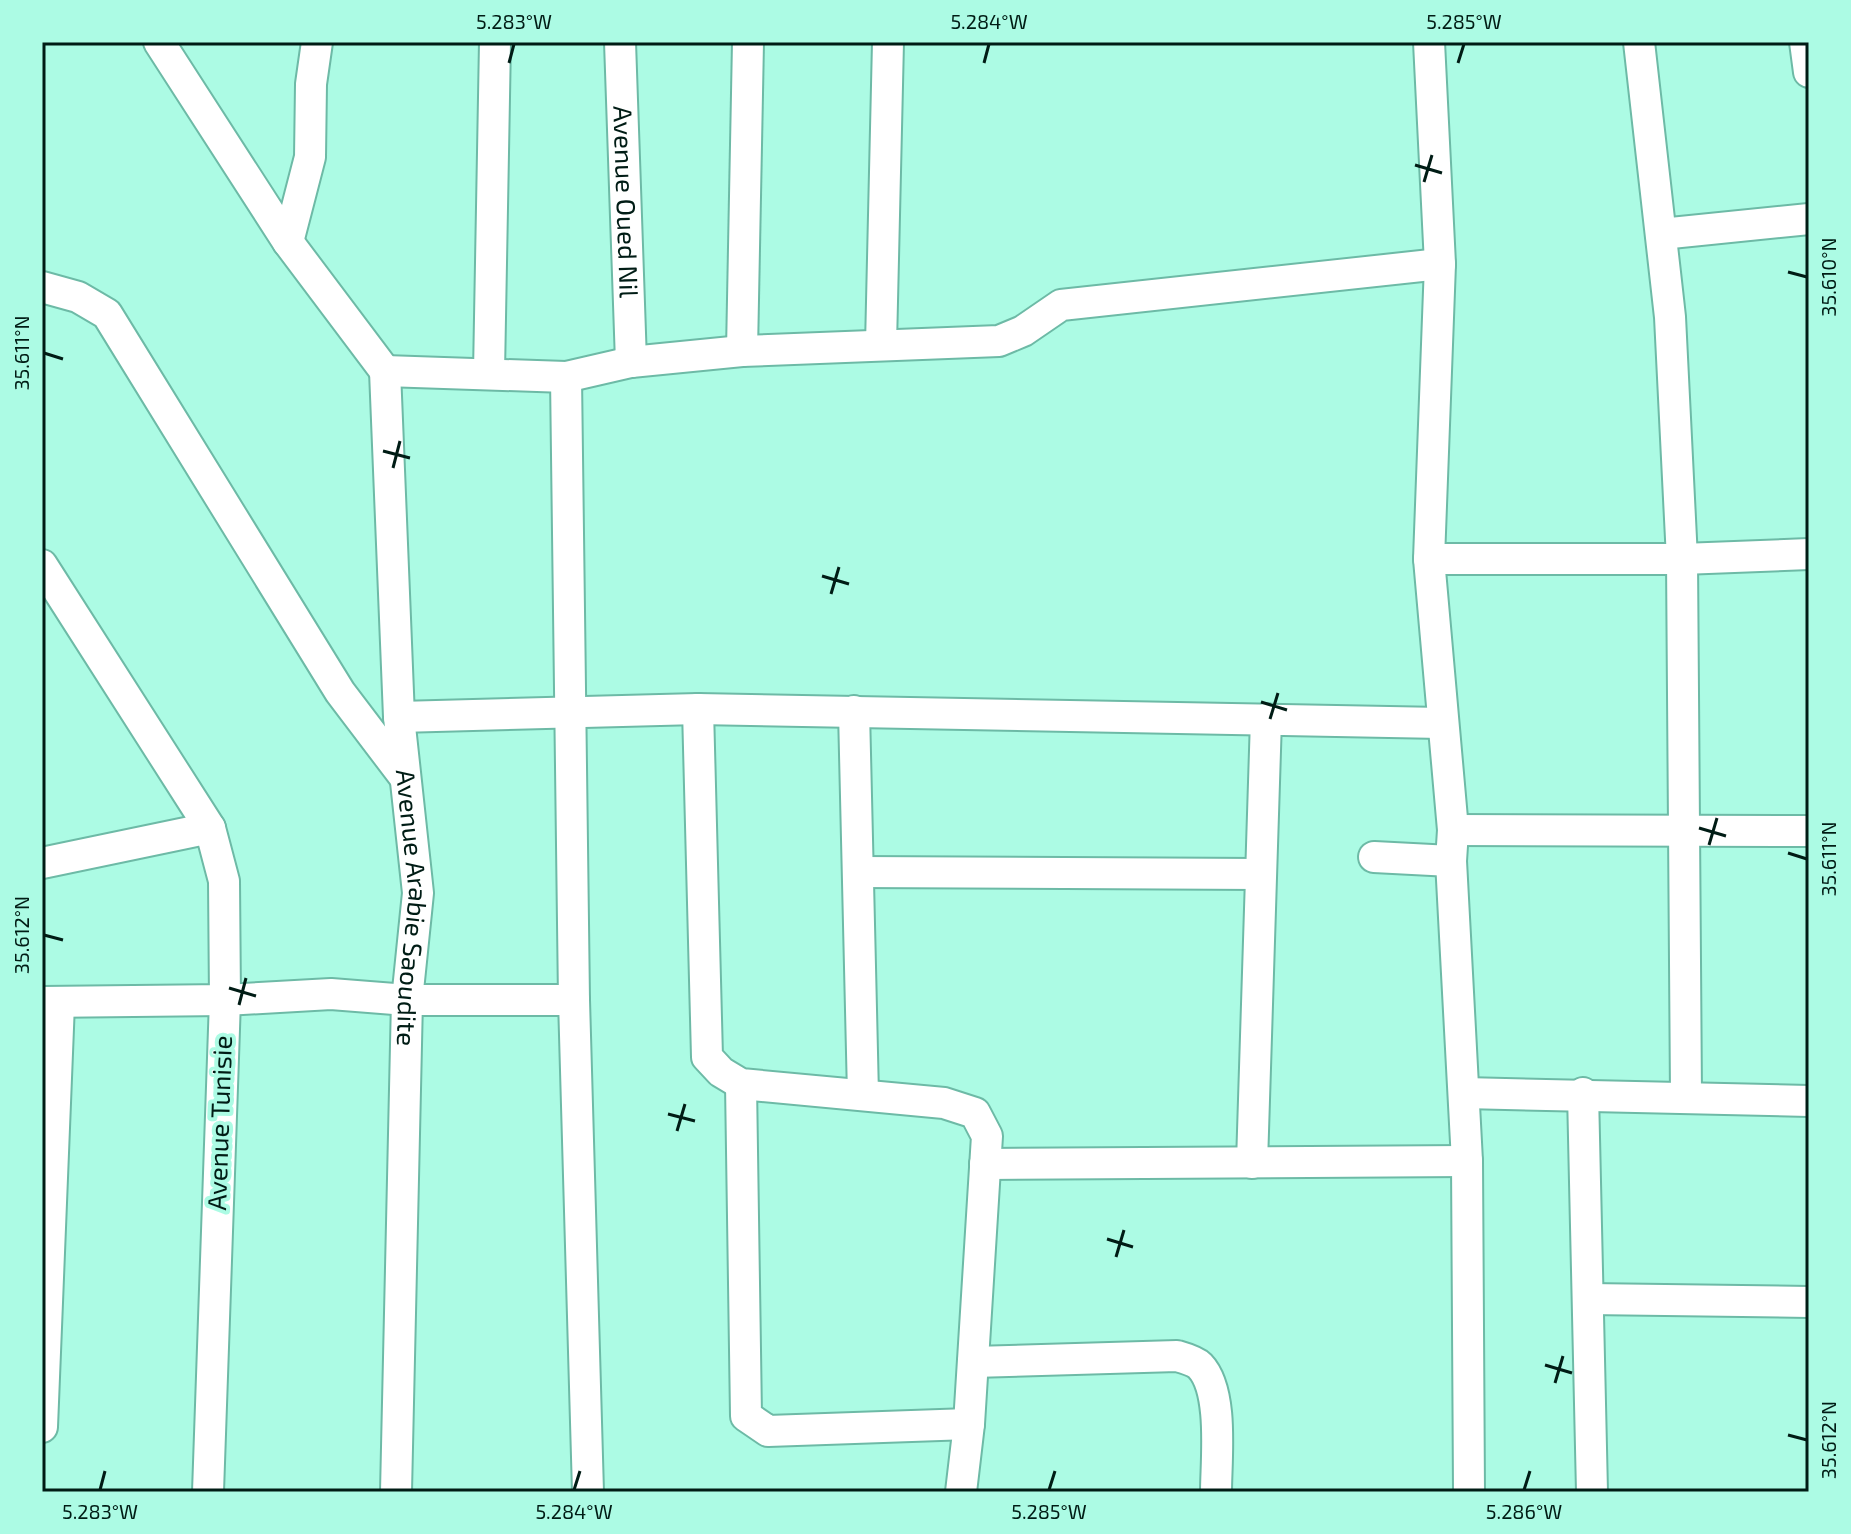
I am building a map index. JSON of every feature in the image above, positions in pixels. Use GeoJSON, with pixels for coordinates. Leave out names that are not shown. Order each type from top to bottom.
{"type":"FeatureCollection","features":[{"type":"Feature","properties":{"kind":"street"},"geometry":{"type":"LineString","coordinates":[[159,42],[288,242],[385,371],[566,377],[631,362],[742,351],[999,341],[1023,331],[1061,305],[1440,264]]}},
{"type":"Feature","properties":{"kind":"street"},"geometry":{"type":"LineString","coordinates":[[288,242],[310,157],[311,84],[317,42]]}},
{"type":"Feature","properties":{"kind":"street"},"geometry":{"type":"LineString","coordinates":[[489,373],[495,42]]}},
{"type":"Feature","properties":{"kind":"street","name":"Avenue Oued Nil"},"geometry":{"type":"LineString","coordinates":[[620,42],[631,362]]}},
{"type":"Feature","properties":{"kind":"street"},"geometry":{"type":"LineString","coordinates":[[742,351],[748,42]]}},
{"type":"Feature","properties":{"kind":"street"},"geometry":{"type":"LineString","coordinates":[[881,345],[888,42]]}},
{"type":"Feature","properties":{"kind":"street"},"geometry":{"type":"LineString","coordinates":[[1429,42],[1440,264],[1429,559],[1453,830],[1451,861],[1467,1161],[1469,1492]]}},
{"type":"Feature","properties":{"kind":"street"},"geometry":{"type":"LineString","coordinates":[[1639,42],[1670,317],[1682,559],[1686,1096]]}},
{"type":"Feature","properties":{"kind":"street"},"geometry":{"type":"LineString","coordinates":[[1805,42],[1809,72]]}},
{"type":"Feature","properties":{"kind":"street"},"geometry":{"type":"LineString","coordinates":[[1661,234],[1809,219]]}},
{"type":"Feature","properties":{"kind":"street"},"geometry":{"type":"LineString","coordinates":[[42,287],[78,297],[107,314],[340,692],[403,775]]}},
{"type":"Feature","properties":{"kind":"street","name":"Avenue Arabie Saoudite"},"geometry":{"type":"LineString","coordinates":[[385,371],[399,717],[418,893],[407,1000],[396,1492]]}},
{"type":"Feature","properties":{"kind":"street"},"geometry":{"type":"LineString","coordinates":[[566,377],[574,1000],[588,1492]]}},
{"type":"Feature","properties":{"kind":"street"},"geometry":{"type":"LineString","coordinates":[[1429,559],[1682,559],[1809,554]]}},
{"type":"Feature","properties":{"kind":"street","name":"Avenue Tunisie"},"geometry":{"type":"LineString","coordinates":[[42,565],[210,828],[224,881],[225,1000],[208,1492]]}},
{"type":"Feature","properties":{"kind":"street"},"geometry":{"type":"LineString","coordinates":[[399,717],[698,709],[1442,723]]}},
{"type":"Feature","properties":{"kind":"street"},"geometry":{"type":"LineString","coordinates":[[698,709],[707,1057],[721,1072],[741,1084],[944,1103],[975,1113],[987,1136],[969,1424],[961,1492]]}},
{"type":"Feature","properties":{"kind":"street"},"geometry":{"type":"LineString","coordinates":[[854,711],[863,1095]]}},
{"type":"Feature","properties":{"kind":"street"},"geometry":{"type":"LineString","coordinates":[[1252,1163],[1266,719]]}},
{"type":"Feature","properties":{"kind":"street"},"geometry":{"type":"LineString","coordinates":[[45,859],[210,828]]}},
{"type":"Feature","properties":{"kind":"street"},"geometry":{"type":"LineString","coordinates":[[1453,830],[1809,831]]}},
{"type":"Feature","properties":{"kind":"street"},"geometry":{"type":"LineString","coordinates":[[1374,857],[1451,861]]}},
{"type":"Feature","properties":{"kind":"street"},"geometry":{"type":"LineString","coordinates":[[858,872],[1260,874]]}},
{"type":"Feature","properties":{"kind":"street"},"geometry":{"type":"LineString","coordinates":[[42,1427],[51,1003],[225,1000],[331,994],[407,1000],[574,1000]]}},
{"type":"Feature","properties":{"kind":"street"},"geometry":{"type":"LineString","coordinates":[[741,1084],[746,1416],[768,1431],[969,1424]]}},
{"type":"Feature","properties":{"kind":"street"},"geometry":{"type":"LineString","coordinates":[[1464,1093],[1583,1093],[1809,1101]]}},
{"type":"Feature","properties":{"kind":"street"},"geometry":{"type":"LineString","coordinates":[[1583,1093],[1592,1492]]}},
{"type":"Feature","properties":{"kind":"street"},"geometry":{"type":"LineString","coordinates":[[985,1164],[1467,1161]]}},
{"type":"Feature","properties":{"kind":"street"},"geometry":{"type":"LineString","coordinates":[[1588,1299],[1809,1302]]}},
{"type":"Feature","properties":{"kind":"street"},"geometry":{"type":"LineString","coordinates":[[973,1362],[1177,1356],[1200,1366],[1210,1387],[1216,1412],[1216,1492]]}}]}
